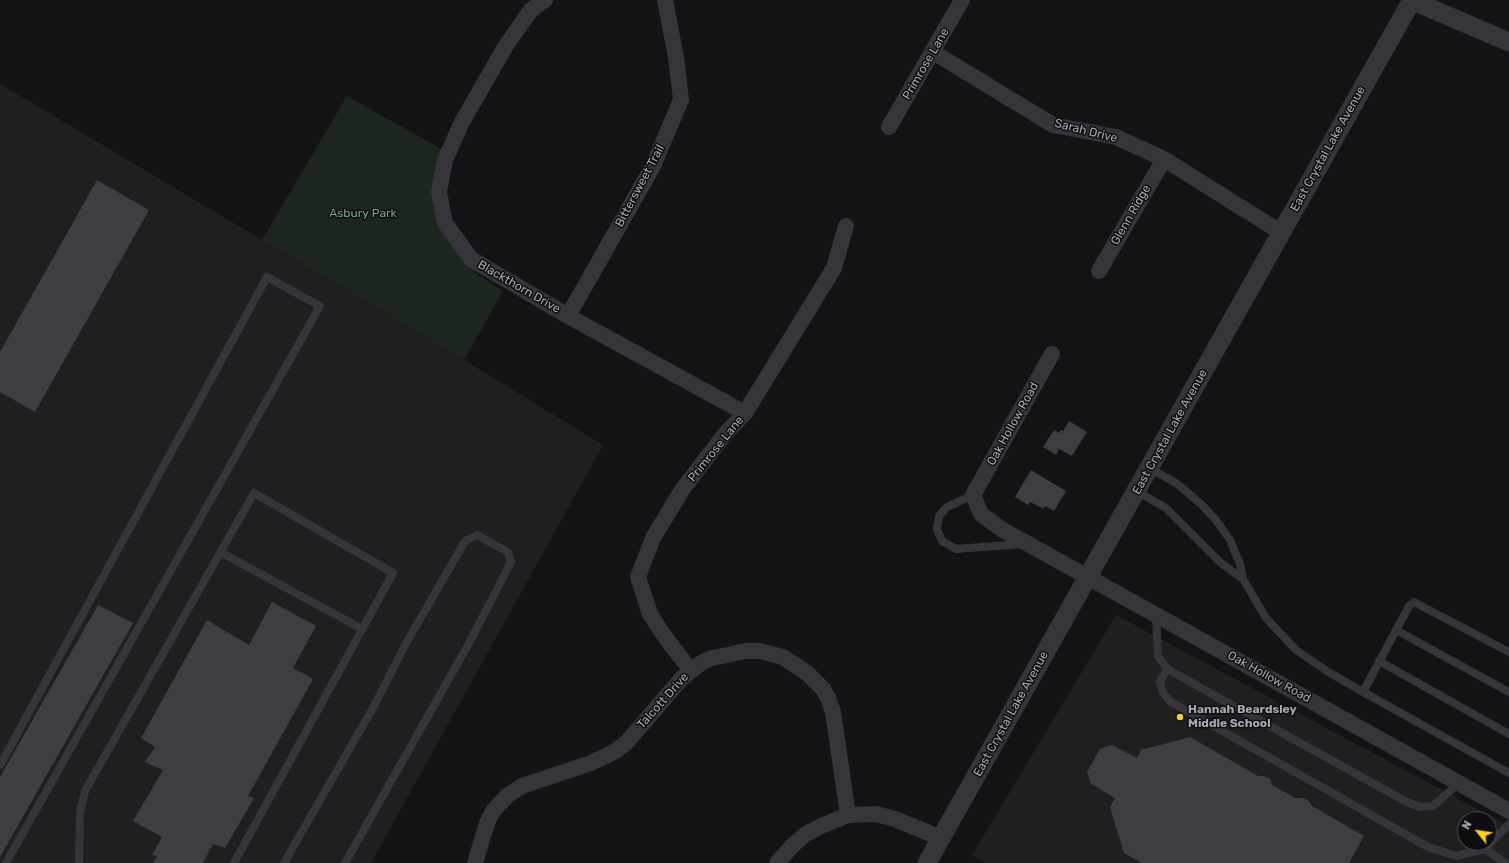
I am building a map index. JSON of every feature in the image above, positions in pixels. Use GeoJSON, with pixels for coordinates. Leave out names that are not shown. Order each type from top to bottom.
{"type":"FeatureCollection","features":[{"type":"Feature","properties":{"kind":"street","name":"Blackthorn Drive"},"geometry":{"type":"LineString","coordinates":[[545,0],[531,10],[505,47],[462,122],[445,160],[439,192],[446,223],[472,259],[568,316],[745,413]]}},
{"type":"Feature","properties":{"kind":"street","name":"Bittersweet Trail"},"geometry":{"type":"LineString","coordinates":[[568,316],[653,166],[681,100],[676,57],[665,0]]}},
{"type":"Feature","properties":{"kind":"street","name":"Primrose Lane"},"geometry":{"type":"LineString","coordinates":[[888,127],[962,0]]}},
{"type":"Feature","properties":{"kind":"street"},"geometry":{"type":"LineString","coordinates":[[1412,0],[1509,42]]}},
{"type":"Feature","properties":{"kind":"street","name":"East Crystal Lake Avenue"},"geometry":{"type":"LineString","coordinates":[[927,863],[1412,0]]}},
{"type":"Feature","properties":{"kind":"street","name":"Sarah Drive"},"geometry":{"type":"LineString","coordinates":[[933,52],[1053,125],[1116,137],[1164,159],[1282,232]]}},
{"type":"Feature","properties":{"kind":"street","name":"Glenn Ridge"},"geometry":{"type":"LineString","coordinates":[[1099,271],[1164,159]]}},
{"type":"Feature","properties":{"kind":"street","name":"Primrose Lane"},"geometry":{"type":"LineString","coordinates":[[691,671],[650,614],[638,577],[653,538],[682,490],[725,434],[745,413],[834,268],[846,226]]}},
{"type":"Feature","properties":{"kind":"street","name":"Oak Hollow Road"},"geometry":{"type":"LineString","coordinates":[[1052,354],[973,495],[981,514],[1003,530],[1509,811]]}},
{"type":"Feature","properties":{"kind":"street","name":"Talcott Drive"},"geometry":{"type":"LineString","coordinates":[[475,863],[487,823],[493,811],[501,801],[522,786],[592,763],[616,751],[626,742],[682,678],[701,663],[712,658],[746,651],[760,651],[783,658],[807,673],[817,682],[828,698],[833,712],[848,815]]}},
{"type":"Feature","properties":{"kind":"street"},"geometry":{"type":"LineString","coordinates":[[777,863],[793,845],[806,834],[848,815],[876,814],[895,819],[941,838]]}},
{"type":"Feature","properties":{"kind":"lane"},"geometry":{"type":"LineString","coordinates":[[0,765],[267,277],[320,306],[6,863]]}},
{"type":"Feature","properties":{"kind":"lane"},"geometry":{"type":"LineString","coordinates":[[1149,468],[1176,483],[1201,504],[1216,520],[1230,540],[1240,564],[1243,579],[1266,618],[1296,650],[1330,673],[1509,773]]}},
{"type":"Feature","properties":{"kind":"lane"},"geometry":{"type":"LineString","coordinates":[[1136,491],[1166,508],[1221,563],[1243,579]]}},
{"type":"Feature","properties":{"kind":"lane"},"geometry":{"type":"LineString","coordinates":[[80,863],[80,812],[85,791],[254,493],[393,573],[234,863]]}},
{"type":"Feature","properties":{"kind":"lane"},"geometry":{"type":"LineString","coordinates":[[973,495],[947,507],[939,516],[937,529],[942,541],[956,549],[1028,544]]}},
{"type":"Feature","properties":{"kind":"lane"},"geometry":{"type":"LineString","coordinates":[[284,863],[374,706],[404,646],[465,542],[477,535],[508,552],[511,562],[468,645],[345,863]]}},
{"type":"Feature","properties":{"kind":"lane"},"geometry":{"type":"LineString","coordinates":[[220,552],[362,629]]}},
{"type":"Feature","properties":{"kind":"lane"},"geometry":{"type":"LineString","coordinates":[[1363,692],[1396,630],[1410,606],[1414,602],[1509,652]]}},
{"type":"Feature","properties":{"kind":"lane"},"geometry":{"type":"LineString","coordinates":[[1156,614],[1158,656],[1167,669],[1405,801],[1420,807],[1433,806],[1459,783]]}},
{"type":"Feature","properties":{"kind":"lane"},"geometry":{"type":"LineString","coordinates":[[1396,630],[1509,692]]}},
{"type":"Feature","properties":{"kind":"lane"},"geometry":{"type":"LineString","coordinates":[[1380,661],[1509,734]]}},
{"type":"Feature","properties":{"kind":"lane"},"geometry":{"type":"LineString","coordinates":[[1167,669],[1160,682],[1163,692],[1171,702],[1428,847],[1456,856],[1477,851]]}},
{"type":"Feature","properties":{"kind":"lane"},"geometry":{"type":"LineString","coordinates":[[1497,836],[1509,824]]}},
{"type":"Feature","properties":{"kind":"lane"},"geometry":{"type":"LineString","coordinates":[[1488,851],[1505,863]]}},
{"type":"Feature","properties":{"kind":"shaded area"},"geometry":{"type":"Polygon","coordinates":[[[0,84],[464,360],[603,445],[371,863],[0,863],[0,84]]]}},
{"type":"Feature","properties":{"kind":"shaded area","name":"Hannah Beardsley Middle School"},"geometry":{"type":"Polygon","coordinates":[[[1116,615],[1481,811],[1457,811],[1457,851],[1497,851],[1497,820],[1509,826],[1509,863],[985,863],[972,855],[1116,615]]]}},
{"type":"Feature","properties":{"kind":"green space","name":"Asbury Park"},"geometry":{"type":"Polygon","coordinates":[[[347,96],[443,150],[435,193],[461,257],[477,274],[503,291],[464,360],[262,240],[347,96]]]}},
{"type":"Feature","properties":{"kind":"building"},"geometry":{"type":"Polygon","coordinates":[[[97,180],[149,210],[35,412],[0,392],[0,352],[97,180]]]}},
{"type":"Feature","properties":{"kind":"building"},"geometry":{"type":"Polygon","coordinates":[[[1069,421],[1087,432],[1072,456],[1059,449],[1056,455],[1043,447],[1054,430],[1059,433],[1061,430],[1063,431],[1069,421]]]}},
{"type":"Feature","properties":{"kind":"building"},"geometry":{"type":"Polygon","coordinates":[[[1031,470],[1066,491],[1054,511],[1045,506],[1044,509],[1030,502],[1028,505],[1015,497],[1031,470]]]}},
{"type":"Feature","properties":{"kind":"building"},"geometry":{"type":"Polygon","coordinates":[[[272,602],[316,626],[293,668],[313,679],[248,796],[254,798],[225,848],[213,844],[203,863],[153,863],[157,856],[152,855],[162,837],[133,821],[163,770],[145,762],[155,747],[141,738],[207,620],[249,645],[272,602]]]}},
{"type":"Feature","properties":{"kind":"building"},"geometry":{"type":"Polygon","coordinates":[[[98,605],[133,623],[0,857],[0,777],[98,605]]]}},
{"type":"Feature","properties":{"kind":"building","name":"Hannah Beardsley Middle School"},"geometry":{"type":"Polygon","coordinates":[[[1190,737],[1258,776],[1264,776],[1270,779],[1272,785],[1295,798],[1303,798],[1309,801],[1312,806],[1364,836],[1349,863],[1142,863],[1124,853],[1110,807],[1115,798],[1091,784],[1087,772],[1100,749],[1112,745],[1137,758],[1141,750],[1190,737]]]}},
{"type":"Feature","properties":{"kind":"place","name":"Hannah Beardsley Middle School"},"geometry":{"type":"Point","coordinates":[1180,717]}}]}
